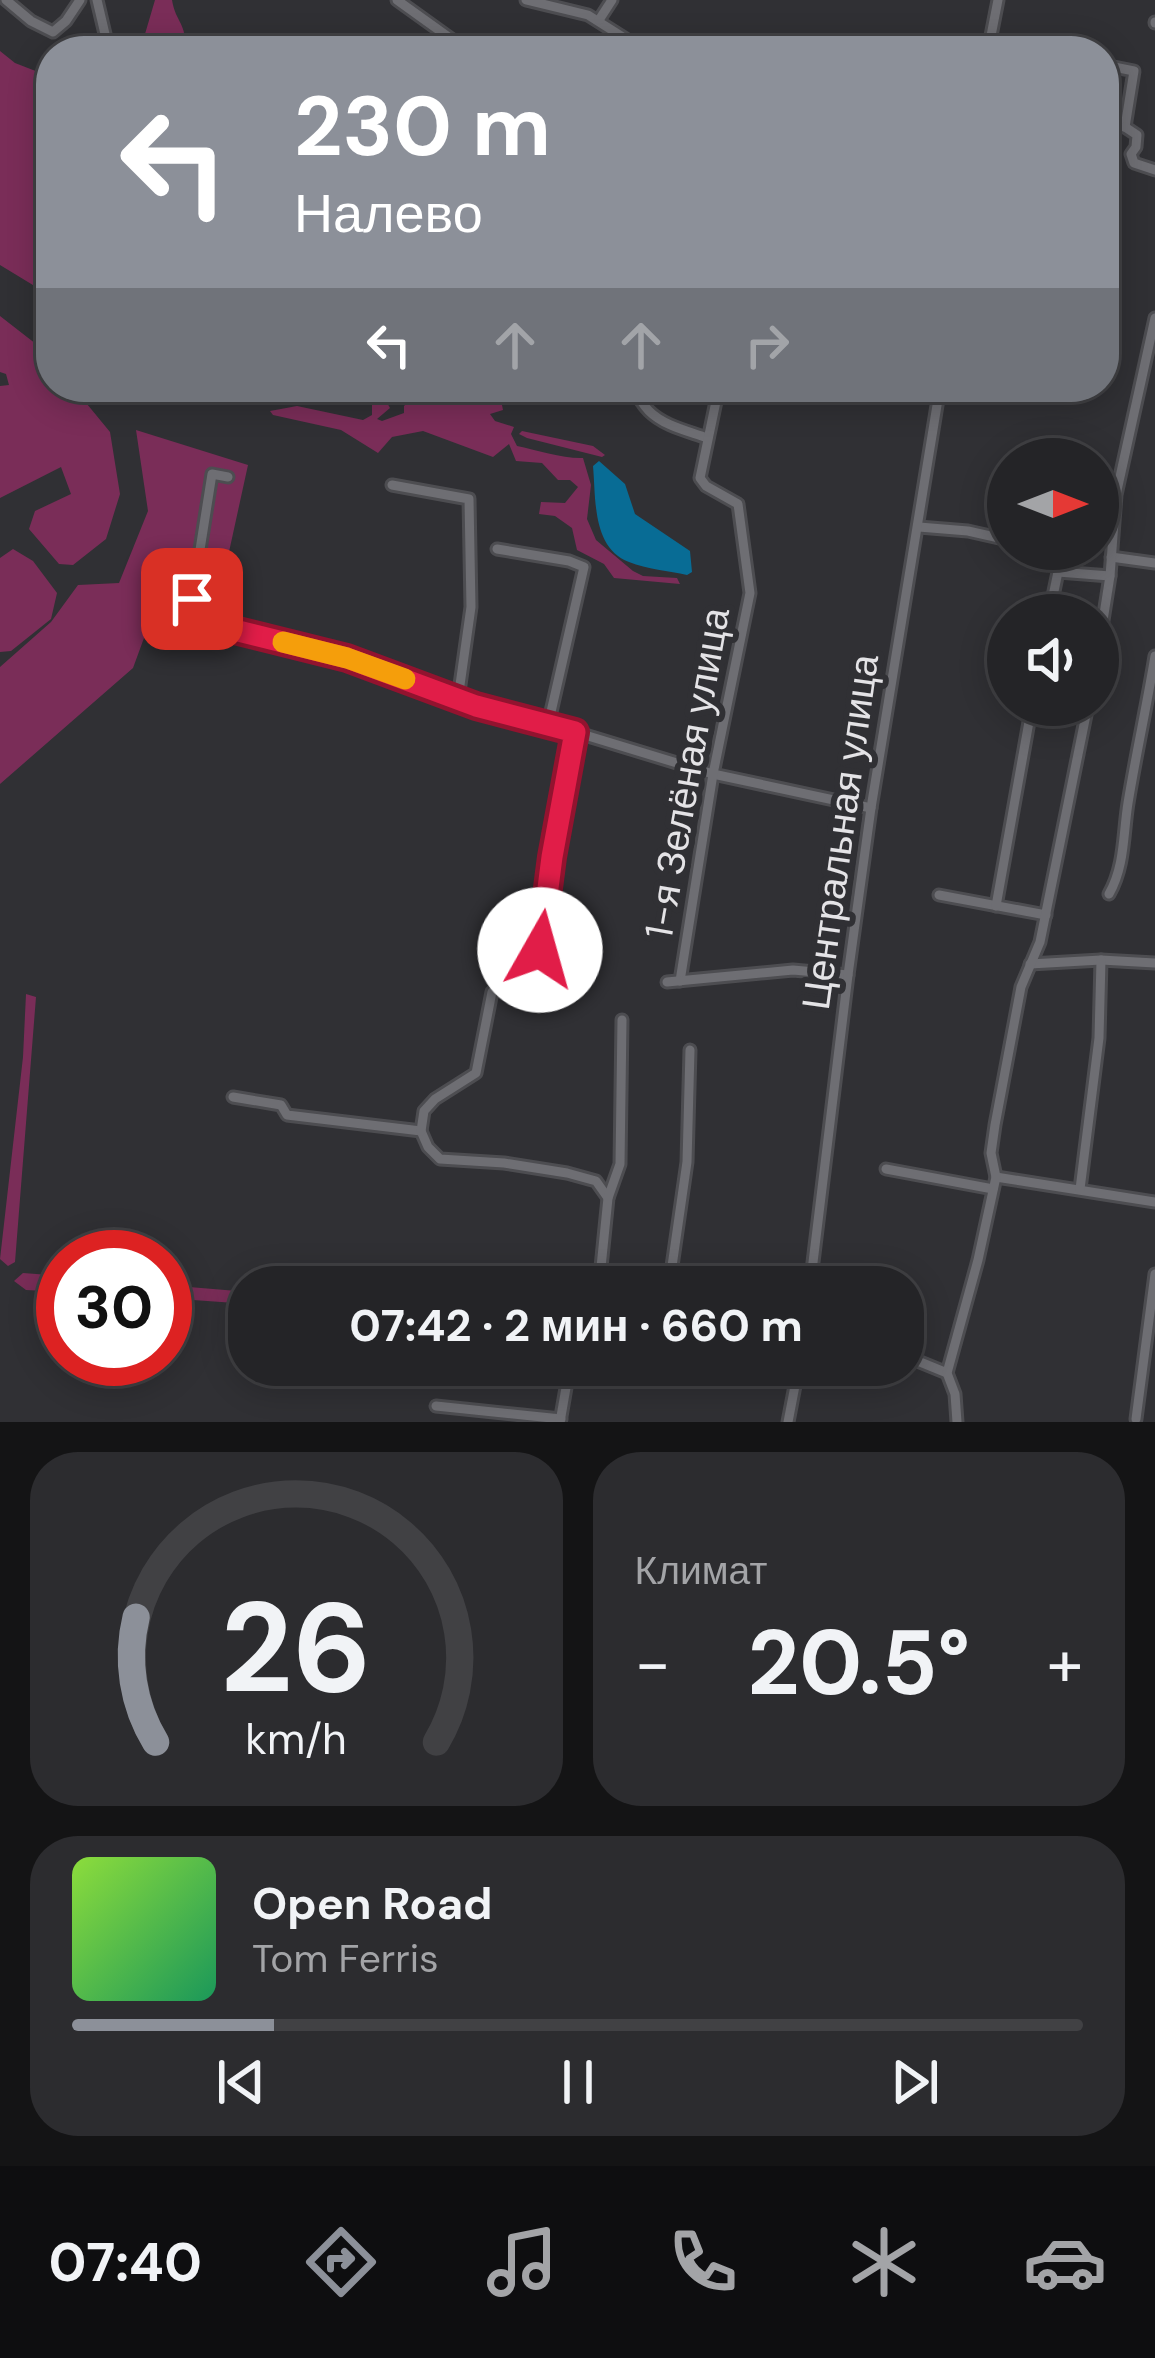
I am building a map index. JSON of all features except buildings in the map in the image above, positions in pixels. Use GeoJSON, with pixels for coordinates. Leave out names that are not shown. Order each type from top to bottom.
{"type":"FeatureCollection","features":[{"type":"Feature","properties":{"kind":"street"},"geometry":{"type":"LineString","coordinates":[[6,0],[52,32],[80,0]]}},
{"type":"Feature","properties":{"kind":"street"},"geometry":{"type":"LineString","coordinates":[[97,0],[106,36]]}},
{"type":"Feature","properties":{"kind":"street"},"geometry":{"type":"LineString","coordinates":[[398,0],[447,36]]}},
{"type":"Feature","properties":{"kind":"street"},"geometry":{"type":"LineString","coordinates":[[526,0],[588,15],[623,36]]}},
{"type":"Feature","properties":{"kind":"street"},"geometry":{"type":"LineString","coordinates":[[599,20],[612,0]]}},
{"type":"Feature","properties":{"kind":"street"},"geometry":{"type":"LineString","coordinates":[[991,36],[998,0]]}},
{"type":"Feature","properties":{"kind":"street"},"geometry":{"type":"LineString","coordinates":[[1119,68],[1134,71],[1125,127]]}},
{"type":"Feature","properties":{"kind":"street"},"geometry":{"type":"LineString","coordinates":[[1119,126],[1137,135],[1131,154],[1134,164],[1155,170]]}},
{"type":"Feature","properties":{"kind":"street"},"geometry":{"type":"LineString","coordinates":[[1119,481],[1155,318]]}},
{"type":"Feature","properties":{"kind":"street"},"geometry":{"type":"LineString","coordinates":[[643,402],[664,422],[707,438],[715,402]]}},
{"type":"Feature","properties":{"kind":"street","name":"Центральная улица"},"geometry":{"type":"LineString","coordinates":[[813,1266],[871,808],[938,402]]}},
{"type":"Feature","properties":{"kind":"street","name":"1-я Зелёная улица"},"geometry":{"type":"LineString","coordinates":[[680,981],[712,774],[750,592],[738,504],[700,478],[707,438]]}},
{"type":"Feature","properties":{"kind":"street"},"geometry":{"type":"LineString","coordinates":[[227,476],[212,474],[192,599],[193,614],[206,623],[347,658],[476,706],[712,774],[871,808]]}},
{"type":"Feature","properties":{"kind":"street"},"geometry":{"type":"LineString","coordinates":[[392,485],[469,499],[471,607],[458,699]]}},
{"type":"Feature","properties":{"kind":"street"},"geometry":{"type":"LineString","coordinates":[[919,527],[987,535]]}},
{"type":"Feature","properties":{"kind":"street"},"geometry":{"type":"LineString","coordinates":[[497,549],[584,566],[548,724]]}},
{"type":"Feature","properties":{"kind":"street"},"geometry":{"type":"LineString","coordinates":[[1119,558],[1155,563]]}},
{"type":"Feature","properties":{"kind":"street"},"geometry":{"type":"LineString","coordinates":[[1107,594],[1111,570]]}},
{"type":"Feature","properties":{"kind":"street"},"geometry":{"type":"LineString","coordinates":[[1053,594],[1058,572],[1110,576]]}},
{"type":"Feature","properties":{"kind":"street"},"geometry":{"type":"LineString","coordinates":[[1109,894],[1121,862],[1155,656]]}},
{"type":"Feature","properties":{"kind":"street"},"geometry":{"type":"LineString","coordinates":[[997,906],[1028,726]]}},
{"type":"Feature","properties":{"kind":"street"},"geometry":{"type":"LineString","coordinates":[[957,1422],[955,1394],[947,1373],[995,1183],[992,1154],[997,1109],[1021,987],[1040,942],[1084,726]]}},
{"type":"Feature","properties":{"kind":"street"},"geometry":{"type":"LineString","coordinates":[[540,950],[575,732]]}},
{"type":"Feature","properties":{"kind":"street"},"geometry":{"type":"LineString","coordinates":[[939,895],[1046,915]]}},
{"type":"Feature","properties":{"kind":"street"},"geometry":{"type":"LineString","coordinates":[[1080,1189],[1099,1038],[1100,961]]}},
{"type":"Feature","properties":{"kind":"street"},"geometry":{"type":"LineString","coordinates":[[1030,964],[1155,963]]}},
{"type":"Feature","properties":{"kind":"street","name":"1-я Зелёная улица"},"geometry":{"type":"LineString","coordinates":[[668,982],[793,970],[848,975]]}},
{"type":"Feature","properties":{"kind":"street"},"geometry":{"type":"LineString","coordinates":[[492,992],[476,1073],[424,1111],[421,1131],[428,1147],[440,1159],[504,1163],[596,1181],[608,1198]]}},
{"type":"Feature","properties":{"kind":"street"},"geometry":{"type":"LineString","coordinates":[[600,1266],[608,1198],[620,1164],[622,1021]]}},
{"type":"Feature","properties":{"kind":"street"},"geometry":{"type":"LineString","coordinates":[[672,1266],[687,1162],[690,1050]]}},
{"type":"Feature","properties":{"kind":"street"},"geometry":{"type":"LineString","coordinates":[[233,1097],[281,1105],[287,1115],[421,1131]]}},
{"type":"Feature","properties":{"kind":"street"},"geometry":{"type":"LineString","coordinates":[[886,1169],[1080,1189],[1155,1202]]}},
{"type":"Feature","properties":{"kind":"street"},"geometry":{"type":"LineString","coordinates":[[1136,1419],[1155,1274]]}},
{"type":"Feature","properties":{"kind":"street"},"geometry":{"type":"LineString","coordinates":[[924,1364],[947,1373]]}},
{"type":"Feature","properties":{"kind":"street"},"geometry":{"type":"LineString","coordinates":[[436,1406],[561,1420],[567,1386]]}},
{"type":"Feature","properties":{"kind":"street"},"geometry":{"type":"LineString","coordinates":[[788,1422],[795,1386]]}},
{"type":"Feature","properties":{"kind":"shaded area"},"geometry":{"type":"Polygon","coordinates":[[[155,0],[172,0],[184,36],[145,34],[155,0]]]}},
{"type":"Feature","properties":{"kind":"shaded area"},"geometry":{"type":"Polygon","coordinates":[[[0,51],[36,71],[36,287],[0,265],[0,51]]]}},
{"type":"Feature","properties":{"kind":"shaded area"},"geometry":{"type":"Polygon","coordinates":[[[0,316],[36,344],[36,402],[85,402],[110,432],[120,494],[106,539],[73,565],[59,564],[29,529],[35,511],[71,494],[61,467],[0,498],[0,386],[9,385],[6,374],[0,372],[0,316]]]}},
{"type":"Feature","properties":{"kind":"shaded area"},"geometry":{"type":"Polygon","coordinates":[[[372,402],[386,402],[390,408],[377,419],[382,421],[404,413],[408,402],[501,402],[503,410],[490,414],[495,421],[514,427],[511,434],[517,446],[583,458],[591,485],[587,519],[596,540],[633,571],[677,578],[680,584],[614,578],[604,564],[577,550],[572,528],[555,516],[539,514],[541,502],[565,503],[578,487],[570,480],[558,480],[542,463],[516,461],[509,444],[493,457],[423,431],[392,437],[378,453],[341,430],[270,411],[297,406],[363,420],[372,415],[372,402]]]}},
{"type":"Feature","properties":{"kind":"shaded area"},"geometry":{"type":"Polygon","coordinates":[[[136,430],[248,465],[208,648],[144,638],[133,668],[0,784],[0,667],[51,622],[78,585],[119,583],[148,511],[136,430]]]}},
{"type":"Feature","properties":{"kind":"shaded area"},"geometry":{"type":"Polygon","coordinates":[[[519,434],[593,446],[605,455],[527,438],[519,434]]]}},
{"type":"Feature","properties":{"kind":"shaded area"},"geometry":{"type":"Polygon","coordinates":[[[13,549],[33,561],[57,593],[51,619],[11,651],[0,652],[0,558],[13,549]]]}},
{"type":"Feature","properties":{"kind":"shaded area"},"geometry":{"type":"Polygon","coordinates":[[[26,994],[36,997],[15,1262],[8,1266],[0,1259],[26,994]]]}},
{"type":"Feature","properties":{"kind":"shaded area"},"geometry":{"type":"Polygon","coordinates":[[[23,1273],[36,1274],[36,1291],[26,1290],[14,1281],[23,1273]]]}},
{"type":"Feature","properties":{"kind":"shaded area"},"geometry":{"type":"Polygon","coordinates":[[[192,1287],[228,1290],[228,1302],[192,1300],[192,1287]]]}},
{"type":"Feature","properties":{"kind":"water"},"geometry":{"type":"Polygon","coordinates":[[[599,461],[625,484],[635,514],[690,551],[692,572],[687,575],[636,564],[608,546],[596,507],[593,466],[599,461]]]}},
{"type":"Feature","properties":{"kind":"slow traffic"},"geometry":{"type":"LineString","coordinates":[[283,642],[405,679]]}},
{"type":"Feature","properties":{"kind":"route"},"geometry":{"type":"LineString","coordinates":[[192,599],[193,614],[206,623],[347,658],[476,706],[575,732],[540,950]]}}]}
